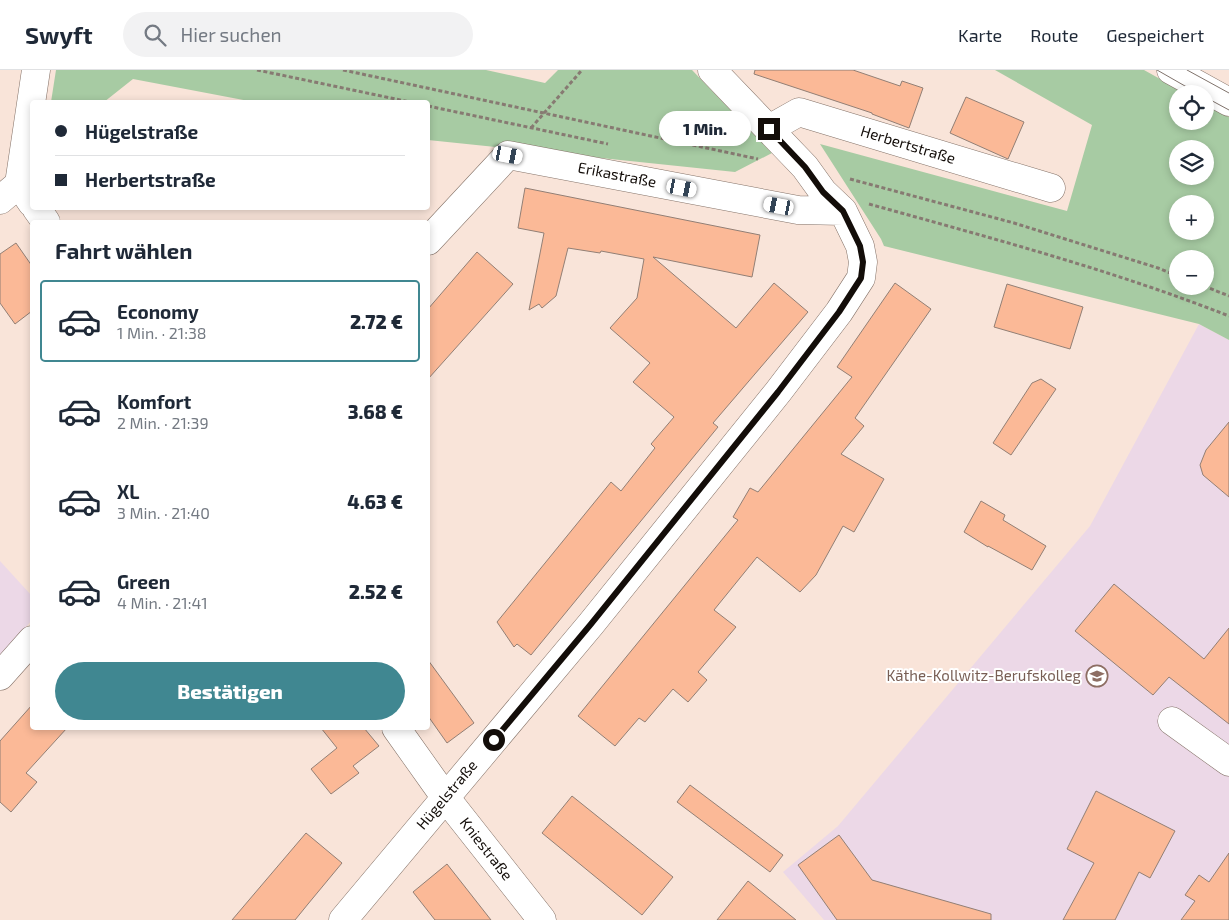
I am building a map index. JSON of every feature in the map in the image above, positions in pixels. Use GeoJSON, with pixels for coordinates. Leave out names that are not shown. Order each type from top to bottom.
{"type":"FeatureCollection","features":[{"type":"Feature","properties":{"kind":"street"},"geometry":{"type":"LineString","coordinates":[[31,100],[36,70]]}},
{"type":"Feature","properties":{"kind":"street"},"geometry":{"type":"LineString","coordinates":[[712,70],[769,129]]}},
{"type":"Feature","properties":{"kind":"street"},"geometry":{"type":"LineString","coordinates":[[1171,70],[1229,102]]}},
{"type":"Feature","properties":{"kind":"street"},"geometry":{"type":"LineString","coordinates":[[17,196],[30,110]]}},
{"type":"Feature","properties":{"kind":"street","name":"Herbertstraße"},"geometry":{"type":"LineString","coordinates":[[769,129],[799,112],[1051,188]]}},
{"type":"Feature","properties":{"kind":"street","name":"Hügelstraße"},"geometry":{"type":"LineString","coordinates":[[343,920],[591,624],[778,392],[839,312],[861,278],[863,262],[860,246],[843,211],[823,192],[805,167],[769,129]]}},
{"type":"Feature","properties":{"kind":"street"},"geometry":{"type":"LineString","coordinates":[[430,239],[508,155]]}},
{"type":"Feature","properties":{"kind":"street","name":"Erikastraße"},"geometry":{"type":"LineString","coordinates":[[508,155],[798,210],[843,211]]}},
{"type":"Feature","properties":{"kind":"street"},"geometry":{"type":"LineString","coordinates":[[0,676],[30,642]]}},
{"type":"Feature","properties":{"kind":"street"},"geometry":{"type":"LineString","coordinates":[[1172,721],[1229,762]]}},
{"type":"Feature","properties":{"kind":"street","name":"Kniestraße"},"geometry":{"type":"LineString","coordinates":[[397,730],[445,797],[542,920]]}},
{"type":"Feature","properties":{"kind":"path"},"geometry":{"type":"LineString","coordinates":[[257,70],[400,100]]}},
{"type":"Feature","properties":{"kind":"path"},"geometry":{"type":"LineString","coordinates":[[508,155],[582,70]]}},
{"type":"Feature","properties":{"kind":"path"},"geometry":{"type":"LineString","coordinates":[[1214,290],[1229,296]]}},
{"type":"Feature","properties":{"kind":"shaded area","name":"Käthe-Kollwitz-Berufskolleg"},"geometry":{"type":"Polygon","coordinates":[[[1199,324],[1229,340],[1229,920],[824,920],[783,872],[838,826],[1090,526],[1199,324]]]}},
{"type":"Feature","properties":{"kind":"shaded area"},"geometry":{"type":"Polygon","coordinates":[[[0,561],[30,594],[30,622],[0,656],[0,561]]]}},
{"type":"Feature","properties":{"kind":"green space"},"geometry":{"type":"Polygon","coordinates":[[[56,70],[486,70],[545,83],[558,70],[692,70],[772,153],[735,172],[430,140],[430,100],[243,100],[133,79],[107,100],[51,100],[56,70]]]}},
{"type":"Feature","properties":{"kind":"green space"},"geometry":{"type":"Polygon","coordinates":[[[995,70],[1144,70],[1171,85],[1169,85],[1169,130],[1214,130],[1214,109],[1229,117],[1229,340],[1199,324],[884,246],[820,144],[1067,211],[1092,125],[995,70]]]}},
{"type":"Feature","properties":{"kind":"building"},"geometry":{"type":"Polygon","coordinates":[[[755,70],[853,70],[900,86],[902,81],[923,88],[909,128],[872,113],[754,74],[755,70]]]}},
{"type":"Feature","properties":{"kind":"building"},"geometry":{"type":"Polygon","coordinates":[[[966,97],[1024,122],[1008,159],[950,133],[966,97]]]}},
{"type":"Feature","properties":{"kind":"building"},"geometry":{"type":"Polygon","coordinates":[[[525,188],[760,235],[752,277],[653,257],[736,328],[774,283],[808,312],[713,423],[718,427],[531,655],[517,644],[514,647],[497,622],[611,482],[621,491],[655,448],[651,444],[674,417],[633,382],[650,363],[610,328],[637,298],[644,259],[601,251],[600,253],[568,248],[556,296],[542,308],[539,304],[529,310],[544,233],[518,228],[525,188]]]}},
{"type":"Feature","properties":{"kind":"building"},"geometry":{"type":"Polygon","coordinates":[[[16,243],[30,263],[30,313],[15,324],[0,303],[0,254],[16,243]]]}},
{"type":"Feature","properties":{"kind":"building"},"geometry":{"type":"Polygon","coordinates":[[[477,252],[513,284],[430,377],[430,307],[477,252]]]}},
{"type":"Feature","properties":{"kind":"building"},"geometry":{"type":"Polygon","coordinates":[[[895,283],[931,309],[855,418],[864,426],[841,454],[884,479],[854,532],[843,526],[816,575],[800,592],[757,557],[714,610],[736,627],[698,672],[707,680],[688,702],[673,689],[645,722],[639,718],[615,746],[578,716],[738,520],[733,517],[750,488],[758,492],[852,377],[837,367],[895,283]]]}},
{"type":"Feature","properties":{"kind":"building"},"geometry":{"type":"Polygon","coordinates":[[[1007,284],[1083,307],[1070,349],[994,327],[1007,284]]]}},
{"type":"Feature","properties":{"kind":"building"},"geometry":{"type":"Polygon","coordinates":[[[1041,379],[1056,389],[1011,455],[993,443],[1032,383],[1041,379]]]}},
{"type":"Feature","properties":{"kind":"building"},"geometry":{"type":"Polygon","coordinates":[[[1229,422],[1229,497],[1203,475],[1200,465],[1206,450],[1229,422]]]}},
{"type":"Feature","properties":{"kind":"building"},"geometry":{"type":"Polygon","coordinates":[[[981,501],[1005,515],[1003,520],[1046,546],[1032,570],[964,532],[981,501]]]}},
{"type":"Feature","properties":{"kind":"building"},"geometry":{"type":"Polygon","coordinates":[[[1114,584],[1204,659],[1229,628],[1229,724],[1169,677],[1153,695],[1075,631],[1114,584]]]}},
{"type":"Feature","properties":{"kind":"building"},"geometry":{"type":"Polygon","coordinates":[[[430,663],[474,723],[447,743],[430,719],[430,663]]]}},
{"type":"Feature","properties":{"kind":"building"},"geometry":{"type":"Polygon","coordinates":[[[30,707],[30,730],[65,730],[26,773],[37,782],[11,812],[0,802],[0,741],[30,707]]]}},
{"type":"Feature","properties":{"kind":"building"},"geometry":{"type":"Polygon","coordinates":[[[323,730],[366,730],[379,746],[353,766],[359,773],[331,794],[311,769],[337,748],[323,730]]]}},
{"type":"Feature","properties":{"kind":"building"},"geometry":{"type":"Polygon","coordinates":[[[690,785],[783,855],[770,872],[677,802],[690,785]]]}},
{"type":"Feature","properties":{"kind":"building"},"geometry":{"type":"Polygon","coordinates":[[[1096,791],[1175,831],[1150,878],[1139,872],[1115,920],[1063,920],[1094,863],[1067,849],[1096,791]]]}},
{"type":"Feature","properties":{"kind":"building"},"geometry":{"type":"Polygon","coordinates":[[[572,796],[673,877],[642,915],[542,833],[572,796]]]}},
{"type":"Feature","properties":{"kind":"building"},"geometry":{"type":"Polygon","coordinates":[[[306,833],[342,863],[295,920],[232,920],[306,833]]]}},
{"type":"Feature","properties":{"kind":"building"},"geometry":{"type":"Polygon","coordinates":[[[839,835],[872,880],[991,914],[991,920],[837,920],[798,865],[839,835]]]}},
{"type":"Feature","properties":{"kind":"building"},"geometry":{"type":"Polygon","coordinates":[[[1229,853],[1229,920],[1181,920],[1195,901],[1185,895],[1199,875],[1209,882],[1229,853]]]}},
{"type":"Feature","properties":{"kind":"building"},"geometry":{"type":"Polygon","coordinates":[[[447,864],[491,920],[435,920],[413,892],[447,864]]]}},
{"type":"Feature","properties":{"kind":"building"},"geometry":{"type":"Polygon","coordinates":[[[748,881],[796,920],[717,920],[748,881]]]}},
{"type":"Feature","properties":{"kind":"tram line"},"geometry":{"type":"LineString","coordinates":[[1157,70],[1183,85]]}},
{"type":"Feature","properties":{"kind":"tram line"},"geometry":{"type":"LineString","coordinates":[[1187,70],[1229,93]]}},
{"type":"Feature","properties":{"kind":"tram line"},"geometry":{"type":"LineString","coordinates":[[1214,102],[1229,110]]}},
{"type":"Feature","properties":{"kind":"place","name":"Käthe-Kollwitz-Berufskolleg"},"geometry":{"type":"Point","coordinates":[1097,676]}},
{"type":"Feature","properties":{"kind":"route"},"geometry":{"type":"LineString","coordinates":[[494,740],[591,624],[778,392],[839,312],[861,278],[863,262],[860,246],[843,211],[823,192],[805,167],[769,129]]}}]}
